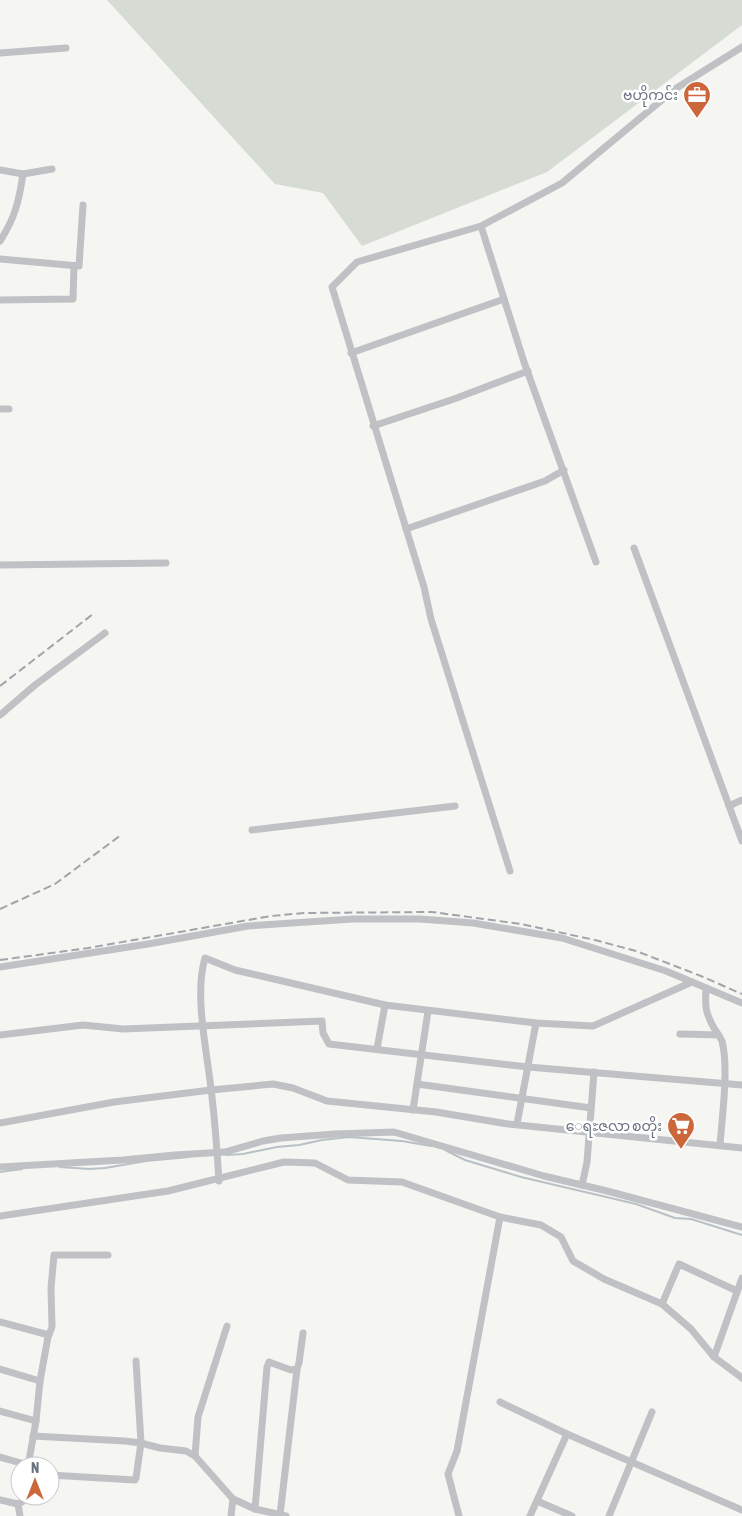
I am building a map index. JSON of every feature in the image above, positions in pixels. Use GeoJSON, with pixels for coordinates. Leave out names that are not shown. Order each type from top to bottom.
{"type":"FeatureCollection","features":[{"type":"Feature","properties":{"kind":"street"},"geometry":{"type":"LineString","coordinates":[[510,871],[431,619],[424,587],[373,426],[332,287],[357,262],[481,226],[562,182],[675,90],[742,47]]}},
{"type":"Feature","properties":{"kind":"street"},"geometry":{"type":"LineString","coordinates":[[0,53],[66,48]]}},
{"type":"Feature","properties":{"kind":"street"},"geometry":{"type":"LineString","coordinates":[[0,170],[23,174],[52,169]]}},
{"type":"Feature","properties":{"kind":"street"},"geometry":{"type":"LineString","coordinates":[[0,241],[11,224],[19,198],[23,174]]}},
{"type":"Feature","properties":{"kind":"street"},"geometry":{"type":"LineString","coordinates":[[0,259],[79,266],[83,205]]}},
{"type":"Feature","properties":{"kind":"street"},"geometry":{"type":"LineString","coordinates":[[481,226],[528,371],[596,562]]}},
{"type":"Feature","properties":{"kind":"street"},"geometry":{"type":"LineString","coordinates":[[0,300],[73,299],[74,266]]}},
{"type":"Feature","properties":{"kind":"street"},"geometry":{"type":"LineString","coordinates":[[351,353],[504,299]]}},
{"type":"Feature","properties":{"kind":"street"},"geometry":{"type":"LineString","coordinates":[[373,426],[454,399],[528,371]]}},
{"type":"Feature","properties":{"kind":"street"},"geometry":{"type":"LineString","coordinates":[[0,409],[9,409]]}},
{"type":"Feature","properties":{"kind":"street"},"geometry":{"type":"LineString","coordinates":[[406,529],[544,481],[564,470]]}},
{"type":"Feature","properties":{"kind":"street"},"geometry":{"type":"LineString","coordinates":[[634,548],[742,841]]}},
{"type":"Feature","properties":{"kind":"street"},"geometry":{"type":"LineString","coordinates":[[0,566],[166,563]]}},
{"type":"Feature","properties":{"kind":"street"},"geometry":{"type":"LineString","coordinates":[[0,715],[35,685],[105,633]]}},
{"type":"Feature","properties":{"kind":"street"},"geometry":{"type":"LineString","coordinates":[[729,806],[742,800]]}},
{"type":"Feature","properties":{"kind":"street"},"geometry":{"type":"LineString","coordinates":[[252,830],[456,806]]}},
{"type":"Feature","properties":{"kind":"street"},"geometry":{"type":"LineString","coordinates":[[0,967],[248,926],[353,919],[420,919],[473,923],[562,938],[666,970],[742,1004]]}},
{"type":"Feature","properties":{"kind":"street"},"geometry":{"type":"LineString","coordinates":[[219,1180],[212,1090],[202,1026],[202,977],[205,958],[235,970],[385,1005],[536,1023],[593,1026],[692,982]]}},
{"type":"Feature","properties":{"kind":"street"},"geometry":{"type":"LineString","coordinates":[[706,988],[706,1015],[722,1040],[724,1053],[720,1145]]}},
{"type":"Feature","properties":{"kind":"street"},"geometry":{"type":"LineString","coordinates":[[377,1049],[385,1005]]}},
{"type":"Feature","properties":{"kind":"street"},"geometry":{"type":"LineString","coordinates":[[413,1110],[428,1010]]}},
{"type":"Feature","properties":{"kind":"street"},"geometry":{"type":"LineString","coordinates":[[0,1035],[83,1025],[123,1029],[322,1021],[323,1033],[329,1044],[528,1067],[742,1085]]}},
{"type":"Feature","properties":{"kind":"street"},"geometry":{"type":"LineString","coordinates":[[517,1124],[536,1023]]}},
{"type":"Feature","properties":{"kind":"street"},"geometry":{"type":"LineString","coordinates":[[680,1034],[718,1035]]}},
{"type":"Feature","properties":{"kind":"street"},"geometry":{"type":"LineString","coordinates":[[582,1185],[587,1162],[594,1072]]}},
{"type":"Feature","properties":{"kind":"street"},"geometry":{"type":"LineString","coordinates":[[0,1123],[114,1102],[274,1084],[293,1088],[327,1101],[742,1148]]}},
{"type":"Feature","properties":{"kind":"street"},"geometry":{"type":"LineString","coordinates":[[417,1084],[591,1108]]}},
{"type":"Feature","properties":{"kind":"street"},"geometry":{"type":"LineString","coordinates":[[0,1167],[225,1152],[281,1138],[394,1132],[544,1176],[742,1227]]}},
{"type":"Feature","properties":{"kind":"street"},"geometry":{"type":"LineString","coordinates":[[0,1216],[168,1191],[219,1180],[284,1162],[315,1163],[348,1180],[402,1182],[500,1217],[541,1225],[561,1237],[573,1261],[604,1279],[662,1304],[691,1329],[714,1357],[742,1378]]}},
{"type":"Feature","properties":{"kind":"street"},"geometry":{"type":"LineString","coordinates":[[459,1516],[448,1474],[457,1451],[500,1217]]}},
{"type":"Feature","properties":{"kind":"street"},"geometry":{"type":"LineString","coordinates":[[30,1456],[36,1421],[40,1381],[52,1327],[54,1256],[108,1255]]}},
{"type":"Feature","properties":{"kind":"street"},"geometry":{"type":"LineString","coordinates":[[662,1304],[680,1264],[737,1290]]}},
{"type":"Feature","properties":{"kind":"street"},"geometry":{"type":"LineString","coordinates":[[714,1357],[742,1278]]}},
{"type":"Feature","properties":{"kind":"street"},"geometry":{"type":"LineString","coordinates":[[0,1322],[49,1335]]}},
{"type":"Feature","properties":{"kind":"street"},"geometry":{"type":"LineString","coordinates":[[195,1456],[198,1417],[227,1326]]}},
{"type":"Feature","properties":{"kind":"street"},"geometry":{"type":"LineString","coordinates":[[33,1436],[141,1443],[160,1448],[186,1451],[195,1456],[233,1499],[255,1509],[283,1515],[296,1369],[300,1363],[303,1333]]}},
{"type":"Feature","properties":{"kind":"street"},"geometry":{"type":"LineString","coordinates":[[60,1476],[135,1480],[141,1443],[136,1361]]}},
{"type":"Feature","properties":{"kind":"street"},"geometry":{"type":"LineString","coordinates":[[255,1509],[267,1367],[269,1362],[291,1370],[296,1369]]}},
{"type":"Feature","properties":{"kind":"street"},"geometry":{"type":"LineString","coordinates":[[0,1369],[40,1381]]}},
{"type":"Feature","properties":{"kind":"street"},"geometry":{"type":"LineString","coordinates":[[500,1402],[567,1434],[742,1510]]}},
{"type":"Feature","properties":{"kind":"street"},"geometry":{"type":"LineString","coordinates":[[0,1411],[36,1421]]}},
{"type":"Feature","properties":{"kind":"street"},"geometry":{"type":"LineString","coordinates":[[609,1516],[633,1462],[652,1412]]}},
{"type":"Feature","properties":{"kind":"street"},"geometry":{"type":"LineString","coordinates":[[530,1516],[567,1434]]}},
{"type":"Feature","properties":{"kind":"street"},"geometry":{"type":"LineString","coordinates":[[232,1516],[233,1499]]}},
{"type":"Feature","properties":{"kind":"street"},"geometry":{"type":"LineString","coordinates":[[537,1501],[572,1516]]}},
{"type":"Feature","properties":{"kind":"shaded area"},"geometry":{"type":"Polygon","coordinates":[[[107,0],[742,0],[742,25],[547,172],[362,246],[323,193],[275,184],[107,0]]]}},
{"type":"Feature","properties":{"kind":"waterway"},"geometry":{"type":"LineString","coordinates":[[226,1155],[349,1137],[402,1141],[431,1146]]}},
{"type":"Feature","properties":{"kind":"waterway"},"geometry":{"type":"LineString","coordinates":[[445,1150],[465,1160],[521,1177],[636,1204],[675,1218],[691,1219],[742,1235]]}},
{"type":"Feature","properties":{"kind":"waterway"},"geometry":{"type":"LineString","coordinates":[[60,1167],[105,1168],[146,1161],[189,1157]]}},
{"type":"Feature","properties":{"kind":"waterway"},"geometry":{"type":"LineString","coordinates":[[0,1172],[22,1169]]}},
{"type":"Feature","properties":{"kind":"railway"},"geometry":{"type":"LineString","coordinates":[[0,686],[93,614]]}},
{"type":"Feature","properties":{"kind":"railway"},"geometry":{"type":"LineString","coordinates":[[0,909],[55,884],[121,835]]}},
{"type":"Feature","properties":{"kind":"railway"},"geometry":{"type":"LineString","coordinates":[[0,960],[88,948],[271,916],[304,913],[432,912],[521,924],[595,940],[636,951],[742,994]]}},
{"type":"Feature","properties":{"kind":"place","name":"ဗဟိုကင်း"},"geometry":{"type":"Point","coordinates":[697,119]}},
{"type":"Feature","properties":{"kind":"place","name":"ေရႊဇလာ စတိုး"},"geometry":{"type":"Point","coordinates":[681,1150]}}]}
